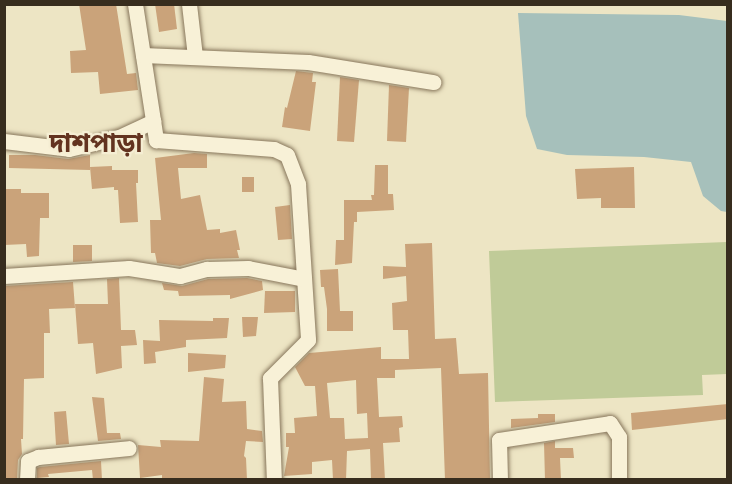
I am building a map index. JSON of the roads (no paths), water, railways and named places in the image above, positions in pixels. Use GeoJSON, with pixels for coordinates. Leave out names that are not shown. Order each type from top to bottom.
{"type":"FeatureCollection","features":[{"type":"Feature","properties":{"kind":"street"},"geometry":{"type":"LineString","coordinates":[[135,4],[156,140],[274,148],[287,155],[298,184],[308,340],[270,378],[274,480]]}},
{"type":"Feature","properties":{"kind":"street"},"geometry":{"type":"LineString","coordinates":[[189,4],[195,57]]}},
{"type":"Feature","properties":{"kind":"street"},"geometry":{"type":"LineString","coordinates":[[143,55],[308,62],[433,82]]}},
{"type":"Feature","properties":{"kind":"street"},"geometry":{"type":"LineString","coordinates":[[4,141],[69,150],[118,137],[153,121]]}},
{"type":"Feature","properties":{"kind":"street"},"geometry":{"type":"LineString","coordinates":[[4,276],[129,268],[180,276],[207,269],[248,268],[304,279]]}},
{"type":"Feature","properties":{"kind":"street"},"geometry":{"type":"LineString","coordinates":[[500,480],[499,440],[610,423],[619,437],[619,480]]}},
{"type":"Feature","properties":{"kind":"street"},"geometry":{"type":"LineString","coordinates":[[27,480],[28,461],[38,457],[129,448]]}},
{"type":"Feature","properties":{"kind":"water"},"geometry":{"type":"Polygon","coordinates":[[[518,13],[679,15],[727,21],[727,212],[721,211],[703,196],[691,162],[644,157],[567,155],[537,149],[526,116],[518,13]]]}},
{"type":"Feature","properties":{"kind":"district","name":"দাশপাড়া"},"geometry":{"type":"Point","coordinates":[96,145]}}]}
